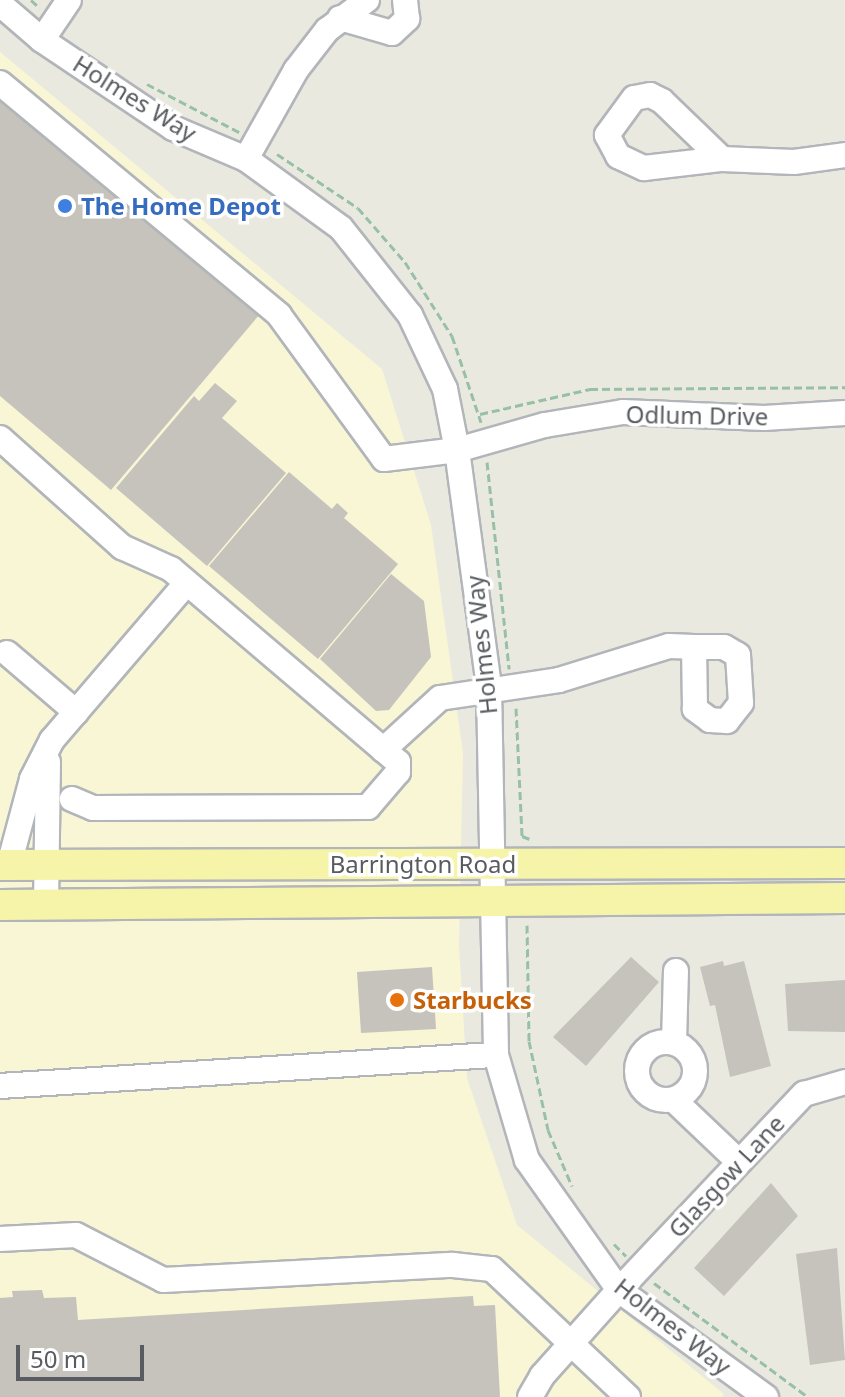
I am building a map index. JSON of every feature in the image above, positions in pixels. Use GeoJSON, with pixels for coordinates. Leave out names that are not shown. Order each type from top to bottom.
{"type":"FeatureCollection","features":[{"type":"Feature","properties":{"kind":"main road","name":"Barrington Road"},"geometry":{"type":"LineString","coordinates":[[4,865],[845,863]]}},
{"type":"Feature","properties":{"kind":"main road","name":"Barrington Road"},"geometry":{"type":"LineString","coordinates":[[0,905],[845,898]]}},
{"type":"Feature","properties":{"kind":"street"},"geometry":{"type":"LineString","coordinates":[[48,31],[69,0]]}},
{"type":"Feature","properties":{"kind":"street"},"geometry":{"type":"LineString","coordinates":[[251,150],[296,70],[340,18],[367,0]]}},
{"type":"Feature","properties":{"kind":"street"},"geometry":{"type":"LineString","coordinates":[[340,18],[370,31],[392,33],[407,19],[405,0]]}},
{"type":"Feature","properties":{"kind":"street","name":"Holmes Way"},"geometry":{"type":"LineString","coordinates":[[0,4],[48,31],[173,128],[251,150],[341,228],[410,315],[445,389],[500,686],[493,864],[496,1055],[527,1160],[619,1290],[766,1397]]}},
{"type":"Feature","properties":{"kind":"street","name":"Odlum Drive"},"geometry":{"type":"LineString","coordinates":[[0,83],[279,315],[384,459],[457,450],[545,425],[623,412],[764,418],[845,413]]}},
{"type":"Feature","properties":{"kind":"street"},"geometry":{"type":"LineString","coordinates":[[722,159],[794,162],[845,155]]}},
{"type":"Feature","properties":{"kind":"street"},"geometry":{"type":"LineString","coordinates":[[0,438],[122,547],[171,569],[185,585],[398,762],[398,772],[368,807],[93,808],[72,799]]}},
{"type":"Feature","properties":{"kind":"street"},"geometry":{"type":"LineString","coordinates":[[4,865],[32,779],[52,740],[185,585]]}},
{"type":"Feature","properties":{"kind":"street"},"geometry":{"type":"LineString","coordinates":[[383,750],[428,703],[500,686],[559,680],[650,650],[694,647]]}},
{"type":"Feature","properties":{"kind":"street"},"geometry":{"type":"LineString","coordinates":[[7,653],[76,712]]}},
{"type":"Feature","properties":{"kind":"street"},"geometry":{"type":"LineString","coordinates":[[46,905],[49,865],[46,779],[52,740]]}},
{"type":"Feature","properties":{"kind":"street"},"geometry":{"type":"LineString","coordinates":[[674,1042],[676,971]]}},
{"type":"Feature","properties":{"kind":"street"},"geometry":{"type":"LineString","coordinates":[[676,1102],[686,1095],[692,1080],[683,1049],[674,1042],[661,1039],[648,1045],[640,1066],[651,1097],[676,1102],[738,1161]]}},
{"type":"Feature","properties":{"kind":"street"},"geometry":{"type":"LineString","coordinates":[[0,1086],[496,1055]]}},
{"type":"Feature","properties":{"kind":"street","name":"Glasgow Lane"},"geometry":{"type":"LineString","coordinates":[[530,1397],[569,1346],[619,1290],[804,1094],[845,1082]]}},
{"type":"Feature","properties":{"kind":"street"},"geometry":{"type":"LineString","coordinates":[[0,1239],[76,1235],[163,1280],[453,1265],[492,1269],[614,1392]]}},
{"type":"Feature","properties":{"kind":"path"},"geometry":{"type":"LineString","coordinates":[[31,0],[48,31]]}},
{"type":"Feature","properties":{"kind":"path"},"geometry":{"type":"LineString","coordinates":[[139,80],[251,150],[358,208],[405,262],[452,336],[485,442],[500,686],[520,731],[522,836],[538,842]]}},
{"type":"Feature","properties":{"kind":"path"},"geometry":{"type":"LineString","coordinates":[[537,917],[527,924],[529,1041],[548,1130],[575,1192]]}},
{"type":"Feature","properties":{"kind":"path"},"geometry":{"type":"LineString","coordinates":[[605,1234],[639,1268],[808,1397]]}},
{"type":"Feature","properties":{"kind":"shaded area"},"geometry":{"type":"Polygon","coordinates":[[[0,52],[382,369],[431,525],[463,753],[459,945],[467,1078],[517,1225],[724,1394],[722,1397],[0,1397],[0,52]]]}},
{"type":"Feature","properties":{"kind":"building","name":"The Home Depot"},"geometry":{"type":"Polygon","coordinates":[[[0,98],[260,314],[111,490],[0,396],[0,98]]]}},
{"type":"Feature","properties":{"kind":"building"},"geometry":{"type":"Polygon","coordinates":[[[215,383],[237,401],[222,418],[286,473],[207,566],[116,488],[194,396],[199,401],[215,383]]]}},
{"type":"Feature","properties":{"kind":"building"},"geometry":{"type":"Polygon","coordinates":[[[289,472],[332,509],[337,503],[348,513],[344,518],[398,564],[318,659],[209,566],[289,472]]]}},
{"type":"Feature","properties":{"kind":"building"},"geometry":{"type":"Polygon","coordinates":[[[391,574],[424,601],[431,657],[389,710],[376,711],[320,659],[391,574]]]}},
{"type":"Feature","properties":{"kind":"building"},"geometry":{"type":"Polygon","coordinates":[[[631,957],[659,982],[586,1066],[553,1037],[631,957]]]}},
{"type":"Feature","properties":{"kind":"building"},"geometry":{"type":"Polygon","coordinates":[[[723,961],[724,966],[744,961],[771,1066],[730,1077],[715,1005],[710,1006],[700,967],[723,961]]]}},
{"type":"Feature","properties":{"kind":"building","name":"Starbucks"},"geometry":{"type":"Polygon","coordinates":[[[432,967],[436,1029],[361,1033],[357,972],[432,967]]]}},
{"type":"Feature","properties":{"kind":"building"},"geometry":{"type":"Polygon","coordinates":[[[845,980],[845,1032],[788,1031],[785,984],[845,980]]]}},
{"type":"Feature","properties":{"kind":"building"},"geometry":{"type":"Polygon","coordinates":[[[771,1183],[798,1216],[724,1296],[694,1268],[771,1183]]]}},
{"type":"Feature","properties":{"kind":"building"},"geometry":{"type":"Polygon","coordinates":[[[837,1248],[845,1360],[810,1365],[796,1254],[837,1248]]]}},
{"type":"Feature","properties":{"kind":"building"},"geometry":{"type":"Polygon","coordinates":[[[42,1290],[44,1298],[76,1297],[78,1320],[473,1296],[474,1306],[495,1305],[500,1397],[0,1397],[0,1298],[13,1297],[12,1291],[42,1290]]]}},
{"type":"Feature","properties":{"kind":"place","name":"The Home Depot"},"geometry":{"type":"Point","coordinates":[65,206]}},
{"type":"Feature","properties":{"kind":"place","name":"Starbucks"},"geometry":{"type":"Point","coordinates":[397,1000]}}]}
